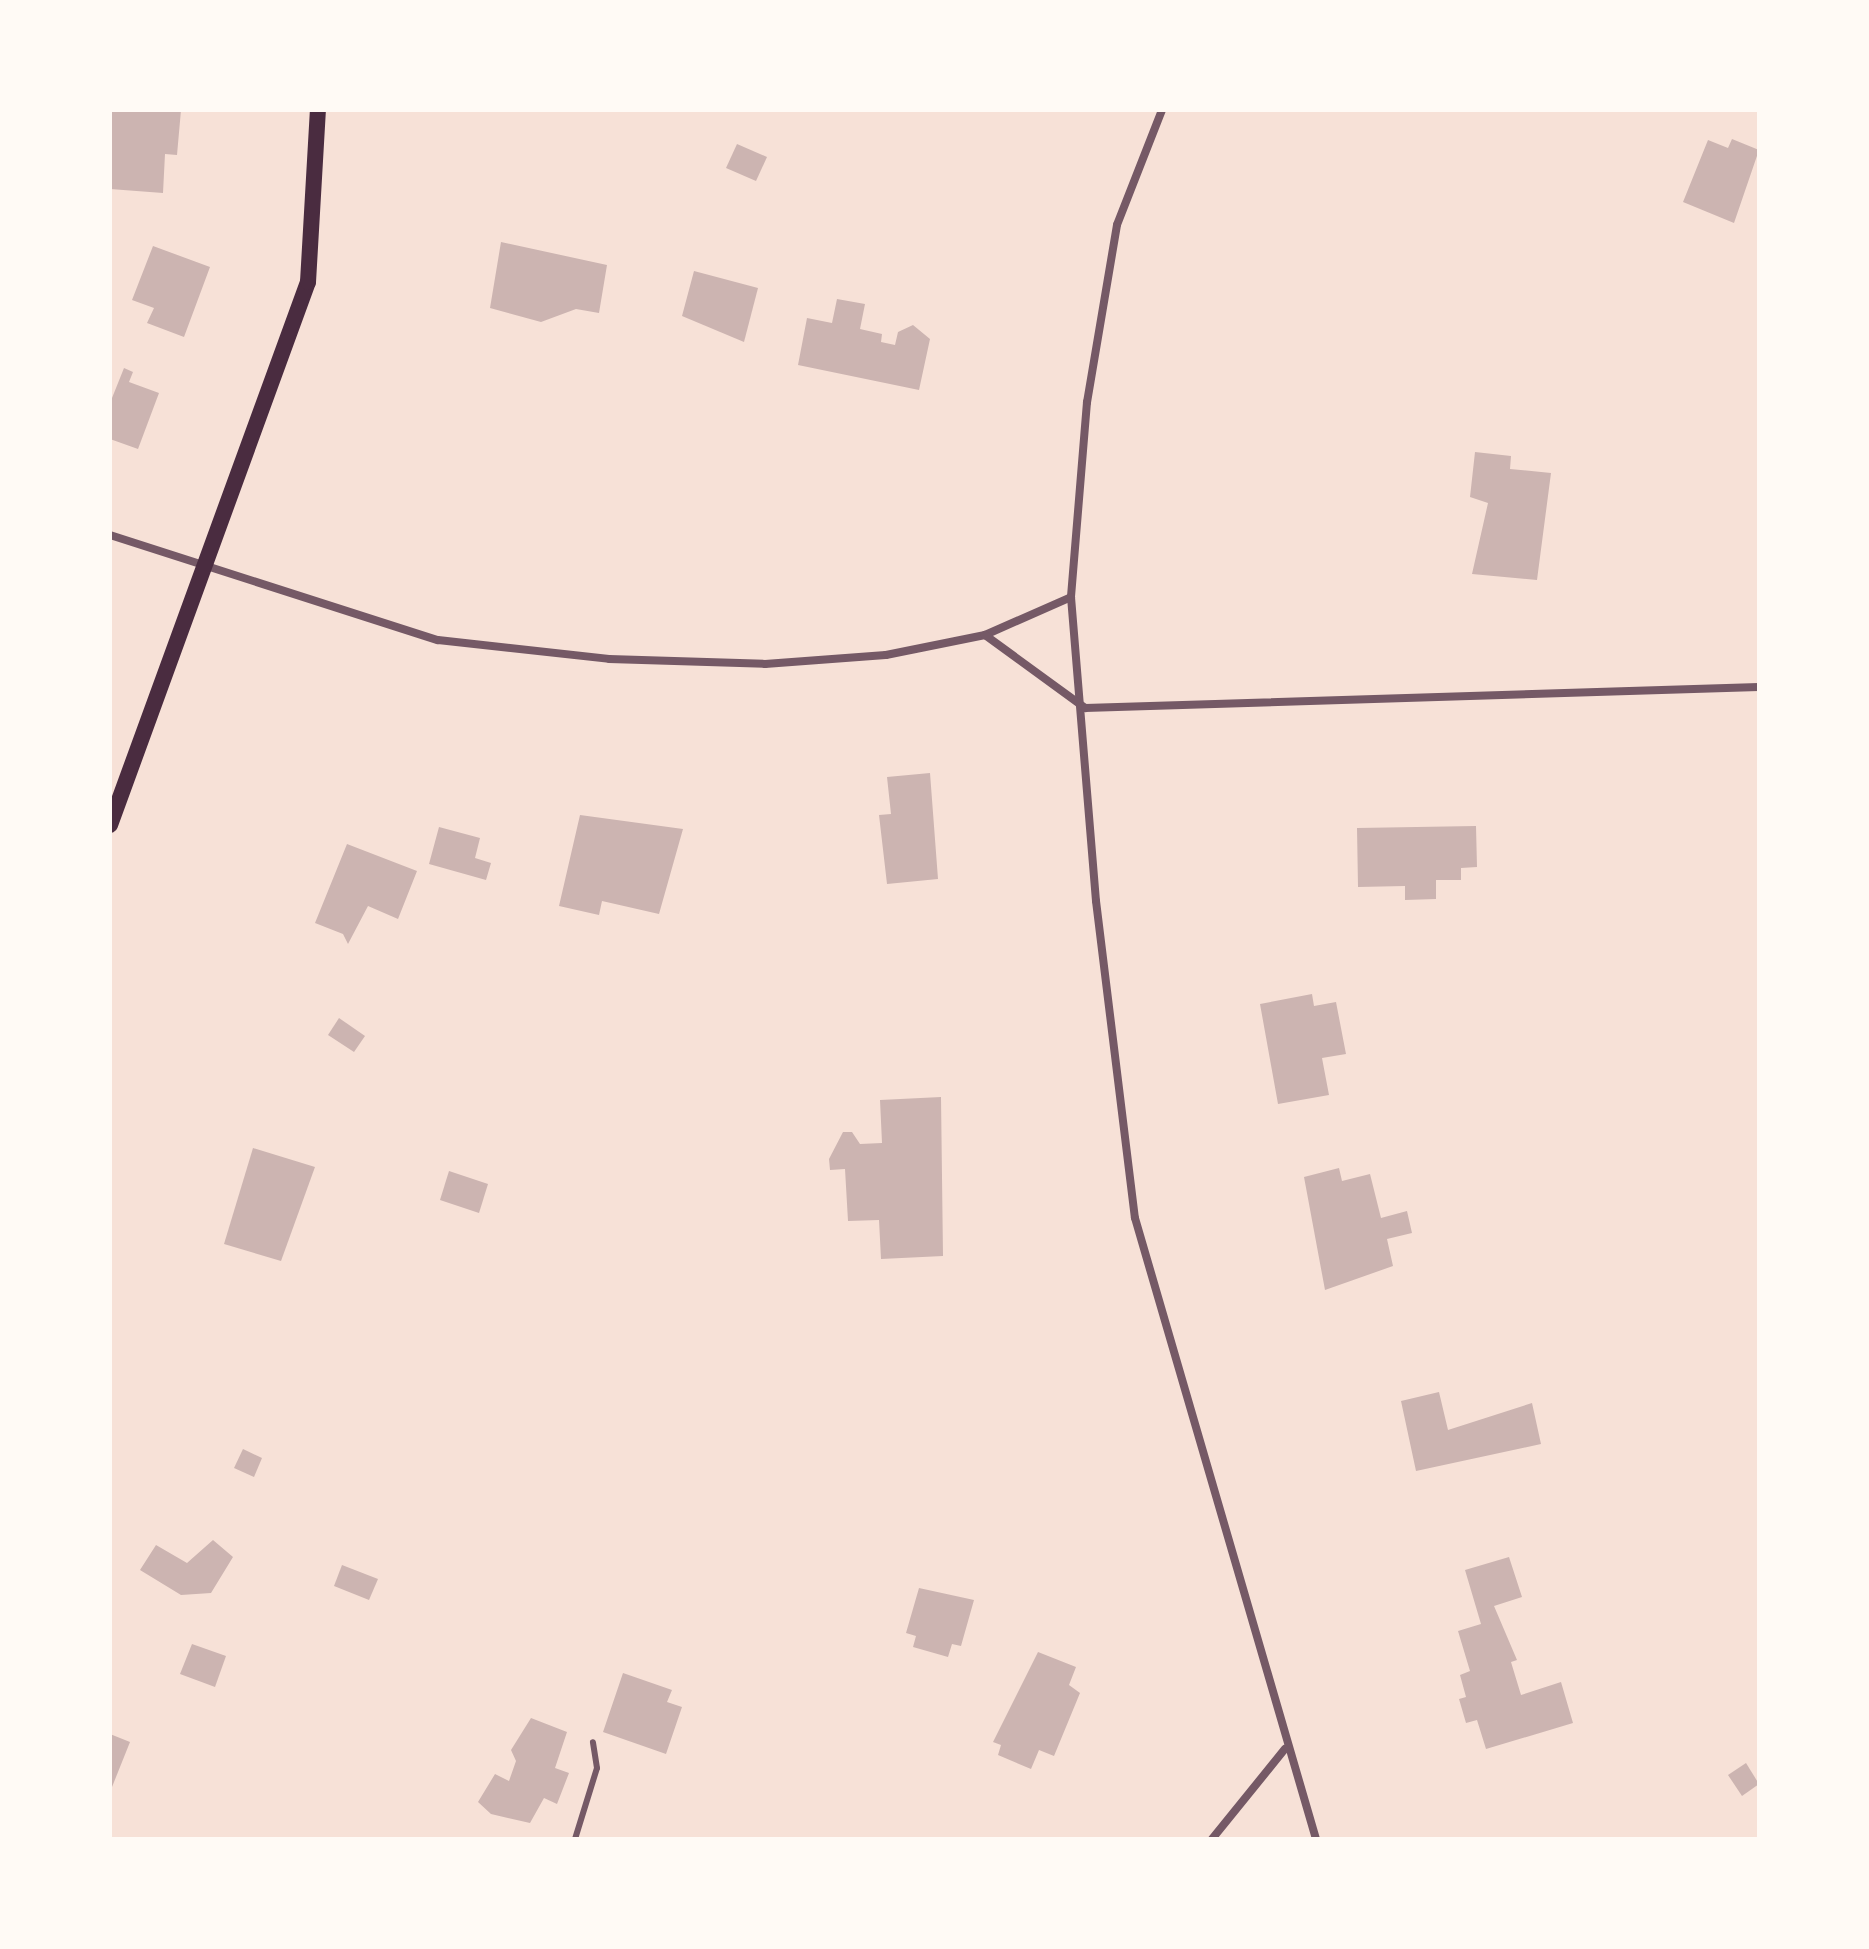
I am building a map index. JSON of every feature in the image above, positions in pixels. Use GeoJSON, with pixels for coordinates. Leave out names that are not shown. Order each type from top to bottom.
{"type":"FeatureCollection","features":[{"type":"Feature","properties":{"kind":"main road"},"geometry":{"type":"LineString","coordinates":[[110,825],[308,282],[318,110]]}},
{"type":"Feature","properties":{"kind":"street"},"geometry":{"type":"LineString","coordinates":[[1162,110],[1117,225],[1101,304],[1071,597],[1085,708],[1096,901],[1135,1218],[1285,1749],[1316,1839]]}},
{"type":"Feature","properties":{"kind":"street"},"geometry":{"type":"LineString","coordinates":[[110,535],[438,640],[609,659],[780,663],[886,655],[985,635],[1071,597]]}},
{"type":"Feature","properties":{"kind":"street"},"geometry":{"type":"LineString","coordinates":[[985,635],[1085,708],[1759,687]]}},
{"type":"Feature","properties":{"kind":"street"},"geometry":{"type":"LineString","coordinates":[[1212,1839],[1285,1749]]}},
{"type":"Feature","properties":{"kind":"lane"},"geometry":{"type":"LineString","coordinates":[[575,1839],[597,1768],[593,1742]]}},
{"type":"Feature","properties":{"kind":"building"},"geometry":{"type":"Polygon","coordinates":[[[117,110],[181,110],[177,155],[165,154],[163,193],[110,189],[110,113],[117,110]]]}},
{"type":"Feature","properties":{"kind":"building"},"geometry":{"type":"Polygon","coordinates":[[[1732,139],[1759,150],[1734,223],[1683,202],[1708,140],[1728,148],[1732,139]]]}},
{"type":"Feature","properties":{"kind":"building"},"geometry":{"type":"Polygon","coordinates":[[[737,144],[767,157],[756,181],[726,168],[737,144]]]}},
{"type":"Feature","properties":{"kind":"building"},"geometry":{"type":"Polygon","coordinates":[[[501,242],[607,265],[599,313],[576,309],[541,322],[490,308],[501,242]]]}},
{"type":"Feature","properties":{"kind":"building"},"geometry":{"type":"Polygon","coordinates":[[[153,246],[210,267],[184,337],[147,323],[154,308],[132,300],[153,246]]]}},
{"type":"Feature","properties":{"kind":"building"},"geometry":{"type":"Polygon","coordinates":[[[694,271],[758,288],[744,342],[682,316],[694,271]]]}},
{"type":"Feature","properties":{"kind":"building"},"geometry":{"type":"Polygon","coordinates":[[[837,299],[865,304],[860,329],[882,334],[881,342],[895,345],[898,332],[913,325],[930,339],[919,390],[798,365],[807,318],[832,323],[837,299]]]}},
{"type":"Feature","properties":{"kind":"building"},"geometry":{"type":"Polygon","coordinates":[[[124,368],[133,372],[129,382],[159,393],[138,449],[110,439],[110,403],[124,368]]]}},
{"type":"Feature","properties":{"kind":"building"},"geometry":{"type":"Polygon","coordinates":[[[1475,452],[1511,456],[1510,469],[1551,473],[1537,580],[1472,574],[1488,503],[1470,497],[1475,452]]]}},
{"type":"Feature","properties":{"kind":"building"},"geometry":{"type":"Polygon","coordinates":[[[930,773],[938,879],[887,884],[879,815],[891,814],[887,777],[930,773]]]}},
{"type":"Feature","properties":{"kind":"building"},"geometry":{"type":"Polygon","coordinates":[[[580,815],[683,829],[659,914],[602,901],[599,915],[559,906],[580,815]]]}},
{"type":"Feature","properties":{"kind":"building"},"geometry":{"type":"Polygon","coordinates":[[[1476,826],[1477,867],[1461,868],[1461,880],[1436,880],[1436,899],[1405,900],[1405,886],[1358,887],[1357,828],[1476,826]]]}},
{"type":"Feature","properties":{"kind":"building"},"geometry":{"type":"Polygon","coordinates":[[[439,827],[480,838],[475,858],[491,863],[486,880],[429,864],[439,827]]]}},
{"type":"Feature","properties":{"kind":"building"},"geometry":{"type":"Polygon","coordinates":[[[347,844],[417,871],[398,919],[368,906],[348,944],[343,934],[315,923],[347,844]]]}},
{"type":"Feature","properties":{"kind":"building"},"geometry":{"type":"Polygon","coordinates":[[[1312,994],[1314,1006],[1336,1002],[1346,1054],[1322,1058],[1329,1095],[1278,1104],[1260,1004],[1312,994]]]}},
{"type":"Feature","properties":{"kind":"building"},"geometry":{"type":"Polygon","coordinates":[[[339,1018],[365,1036],[354,1052],[328,1035],[339,1018]]]}},
{"type":"Feature","properties":{"kind":"building"},"geometry":{"type":"Polygon","coordinates":[[[941,1097],[943,1256],[881,1259],[879,1220],[848,1221],[845,1169],[830,1170],[829,1159],[843,1132],[852,1132],[860,1144],[882,1143],[880,1100],[941,1097]]]}},
{"type":"Feature","properties":{"kind":"building"},"geometry":{"type":"Polygon","coordinates":[[[253,1148],[315,1167],[281,1261],[224,1244],[253,1148]]]}},
{"type":"Feature","properties":{"kind":"building"},"geometry":{"type":"Polygon","coordinates":[[[1339,1168],[1342,1181],[1370,1174],[1381,1218],[1407,1211],[1412,1233],[1387,1239],[1393,1266],[1325,1290],[1304,1177],[1339,1168]]]}},
{"type":"Feature","properties":{"kind":"building"},"geometry":{"type":"Polygon","coordinates":[[[449,1171],[488,1184],[479,1213],[440,1200],[449,1171]]]}},
{"type":"Feature","properties":{"kind":"building"},"geometry":{"type":"Polygon","coordinates":[[[1439,1392],[1448,1430],[1532,1403],[1541,1444],[1416,1471],[1401,1401],[1439,1392]]]}},
{"type":"Feature","properties":{"kind":"building"},"geometry":{"type":"Polygon","coordinates":[[[243,1449],[262,1458],[254,1477],[234,1468],[243,1449]]]}},
{"type":"Feature","properties":{"kind":"building"},"geometry":{"type":"Polygon","coordinates":[[[213,1540],[233,1557],[211,1593],[181,1595],[140,1570],[156,1545],[187,1563],[213,1540]]]}},
{"type":"Feature","properties":{"kind":"building"},"geometry":{"type":"Polygon","coordinates":[[[1509,1557],[1522,1597],[1494,1606],[1517,1660],[1511,1662],[1521,1695],[1561,1682],[1573,1723],[1486,1749],[1477,1720],[1466,1723],[1459,1699],[1466,1697],[1460,1675],[1470,1671],[1458,1631],[1481,1624],[1465,1570],[1509,1557]]]}},
{"type":"Feature","properties":{"kind":"building"},"geometry":{"type":"Polygon","coordinates":[[[342,1565],[378,1579],[369,1600],[334,1586],[342,1565]]]}},
{"type":"Feature","properties":{"kind":"building"},"geometry":{"type":"Polygon","coordinates":[[[919,1588],[974,1600],[961,1646],[952,1644],[948,1657],[913,1647],[916,1636],[906,1633],[919,1588]]]}},
{"type":"Feature","properties":{"kind":"building"},"geometry":{"type":"Polygon","coordinates":[[[192,1644],[226,1656],[215,1687],[180,1674],[192,1644]]]}},
{"type":"Feature","properties":{"kind":"building"},"geometry":{"type":"Polygon","coordinates":[[[1038,1652],[1076,1667],[1069,1685],[1080,1693],[1054,1756],[1039,1750],[1031,1769],[998,1755],[1001,1745],[993,1742],[1038,1652]]]}},
{"type":"Feature","properties":{"kind":"building"},"geometry":{"type":"Polygon","coordinates":[[[623,1673],[672,1690],[667,1702],[682,1707],[666,1754],[603,1732],[623,1673]]]}},
{"type":"Feature","properties":{"kind":"building"},"geometry":{"type":"Polygon","coordinates":[[[531,1718],[567,1732],[555,1768],[569,1773],[557,1804],[544,1798],[530,1823],[491,1814],[478,1802],[495,1774],[509,1781],[516,1761],[511,1750],[531,1718]]]}},
{"type":"Feature","properties":{"kind":"building"},"geometry":{"type":"Polygon","coordinates":[[[110,1734],[130,1742],[110,1792],[110,1734]]]}},
{"type":"Feature","properties":{"kind":"building"},"geometry":{"type":"Polygon","coordinates":[[[1746,1763],[1759,1784],[1742,1796],[1728,1775],[1746,1763]]]}}]}
